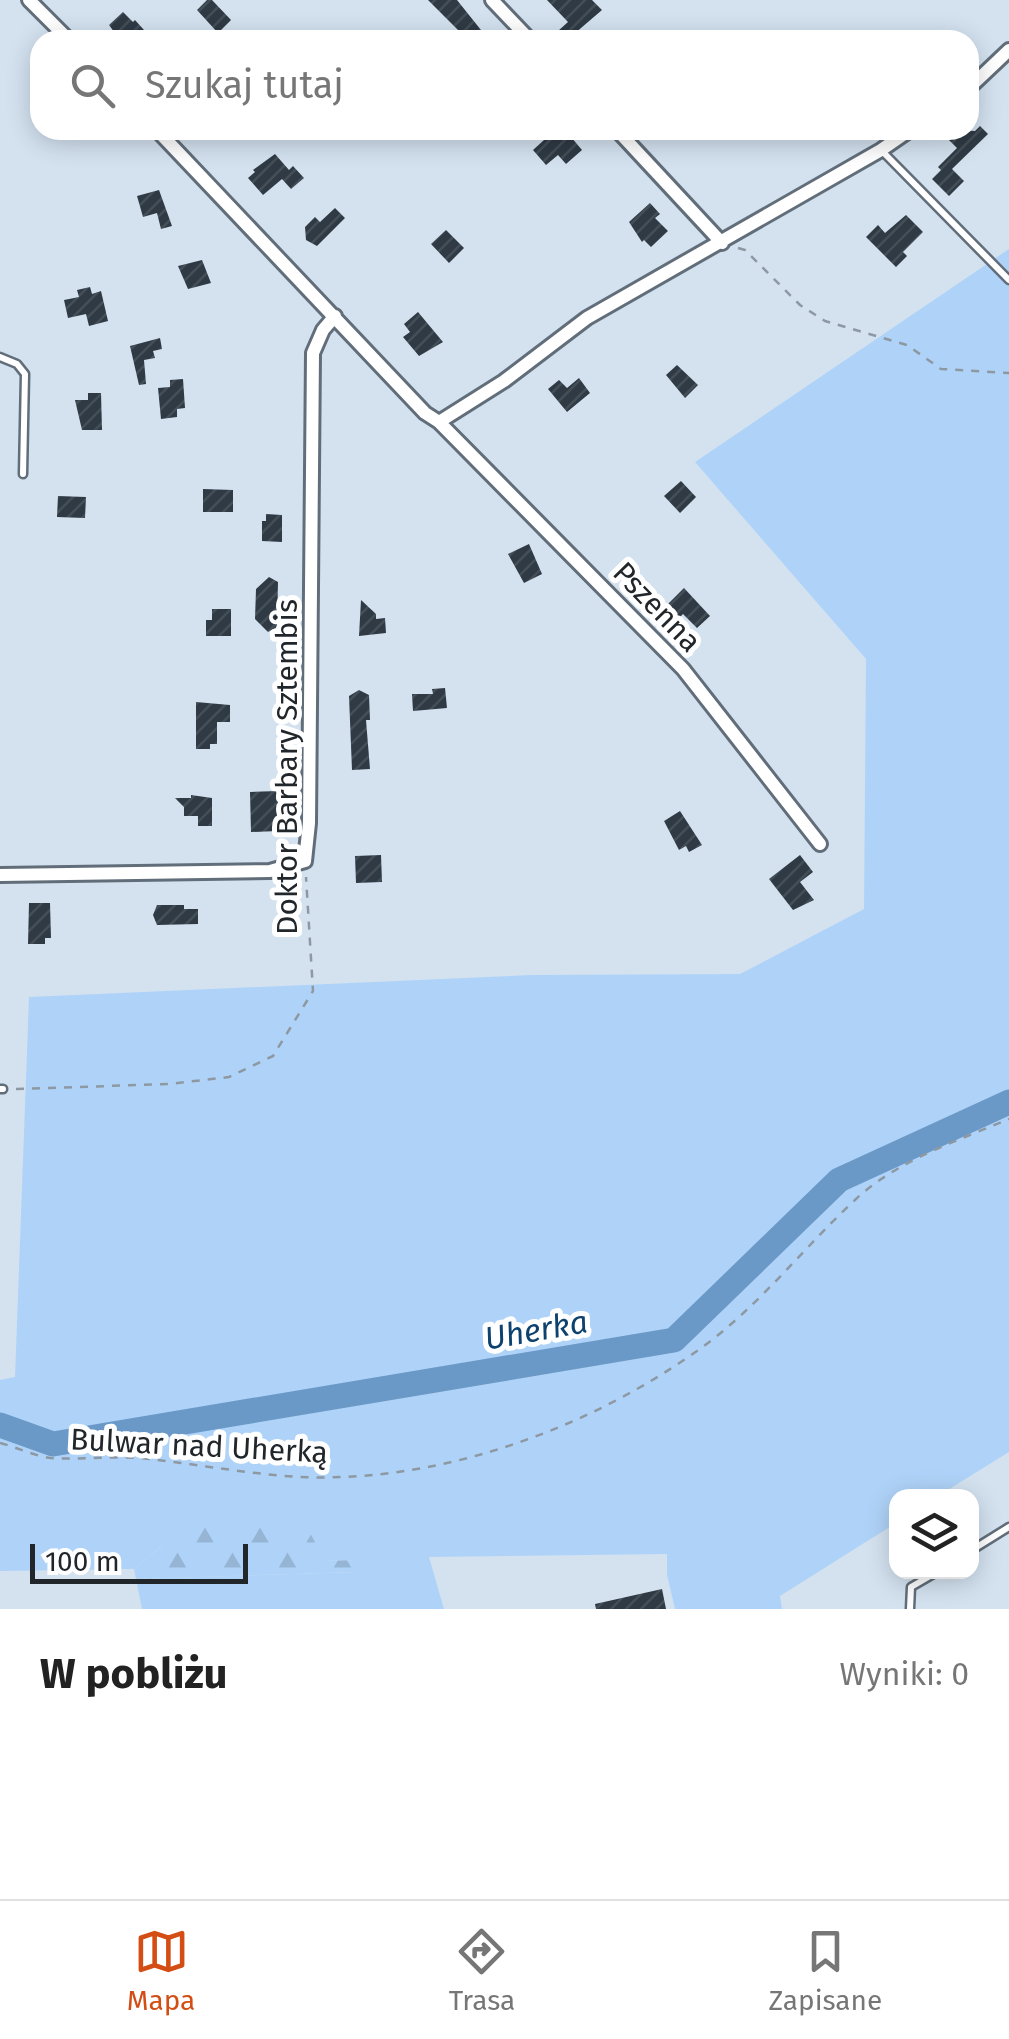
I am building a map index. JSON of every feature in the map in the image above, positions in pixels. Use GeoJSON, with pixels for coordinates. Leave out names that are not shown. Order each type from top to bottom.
{"type":"FeatureCollection","features":[{"type":"Feature","properties":{"kind":"street"},"geometry":{"type":"LineString","coordinates":[[29,0],[59,30]]}},
{"type":"Feature","properties":{"kind":"street"},"geometry":{"type":"LineString","coordinates":[[492,0],[520,30]]}},
{"type":"Feature","properties":{"kind":"street"},"geometry":{"type":"LineString","coordinates":[[979,78],[1009,50]]}},
{"type":"Feature","properties":{"kind":"street","name":"Pszenna"},"geometry":{"type":"LineString","coordinates":[[168,140],[426,412],[683,669],[820,844]]}},
{"type":"Feature","properties":{"kind":"street"},"geometry":{"type":"LineString","coordinates":[[625,140],[722,243]]}},
{"type":"Feature","properties":{"kind":"street"},"geometry":{"type":"LineString","coordinates":[[439,422],[504,381],[588,318],[896,140]]}},
{"type":"Feature","properties":{"kind":"street","name":"Doktor Barbary Sztembis"},"geometry":{"type":"LineString","coordinates":[[305,861],[310,766],[313,353],[323,330],[335,316]]}},
{"type":"Feature","properties":{"kind":"street"},"geometry":{"type":"LineString","coordinates":[[0,875],[270,872],[305,861]]}},
{"type":"Feature","properties":{"kind":"lane"},"geometry":{"type":"LineString","coordinates":[[882,150],[1009,280]]}},
{"type":"Feature","properties":{"kind":"lane"},"geometry":{"type":"LineString","coordinates":[[0,357],[17,364],[25,374],[23,474]]}},
{"type":"Feature","properties":{"kind":"lane"},"geometry":{"type":"LineString","coordinates":[[979,1546],[1009,1527]]}},
{"type":"Feature","properties":{"kind":"lane"},"geometry":{"type":"LineString","coordinates":[[910,1609],[911,1587],[925,1579]]}},
{"type":"Feature","properties":{"kind":"path"},"geometry":{"type":"LineString","coordinates":[[722,243],[745,250],[800,306],[825,321],[907,345],[941,369],[1009,373]]}},
{"type":"Feature","properties":{"kind":"path","name":"Doktor Barbary Sztembis"},"geometry":{"type":"LineString","coordinates":[[1,1090],[170,1084],[228,1077],[272,1056],[313,992],[305,861]]}},
{"type":"Feature","properties":{"kind":"path","name":"Bulwar nad Uherką"},"geometry":{"type":"LineString","coordinates":[[0,1442],[47,1458],[143,1458],[287,1476],[388,1472],[496,1449],[550,1431],[615,1400],[698,1351],[748,1310],[857,1198],[910,1162],[1009,1118]]}},
{"type":"Feature","properties":{"kind":"green space"},"geometry":{"type":"Polygon","coordinates":[[[1009,249],[1009,1452],[949,1489],[889,1489],[889,1527],[780,1596],[782,1609],[675,1609],[667,1575],[667,1554],[429,1557],[444,1609],[142,1609],[136,1579],[357,1572],[354,1560],[325,1561],[163,1545],[134,1569],[0,1571],[0,1380],[15,1377],[29,997],[532,975],[740,974],[864,909],[866,659],[695,462],[1009,249]]]}},
{"type":"Feature","properties":{"kind":"green space"},"geometry":{"type":"Polygon","coordinates":[[[217,1520],[309,1531],[325,1561],[355,1560],[358,1572],[136,1579],[134,1569],[163,1545],[217,1520]]]}},
{"type":"Feature","properties":{"kind":"building"},"geometry":{"type":"Polygon","coordinates":[[[212,0],[231,20],[221,30],[215,30],[197,10],[212,0]]]}},
{"type":"Feature","properties":{"kind":"building"},"geometry":{"type":"Polygon","coordinates":[[[428,0],[457,0],[481,30],[458,30],[428,0]]]}},
{"type":"Feature","properties":{"kind":"building"},"geometry":{"type":"Polygon","coordinates":[[[547,0],[592,0],[602,10],[579,30],[559,30],[568,22],[547,0]]]}},
{"type":"Feature","properties":{"kind":"building"},"geometry":{"type":"Polygon","coordinates":[[[123,12],[144,30],[113,30],[109,25],[123,12]]]}},
{"type":"Feature","properties":{"kind":"building"},"geometry":{"type":"Polygon","coordinates":[[[979,127],[988,134],[952,169],[964,181],[949,196],[932,179],[957,148],[949,140],[979,140],[979,127]]]}},
{"type":"Feature","properties":{"kind":"building"},"geometry":{"type":"Polygon","coordinates":[[[544,140],[574,140],[582,150],[566,164],[558,155],[546,165],[533,150],[544,140]]]}},
{"type":"Feature","properties":{"kind":"building"},"geometry":{"type":"Polygon","coordinates":[[[275,154],[289,170],[293,166],[304,178],[291,189],[282,179],[263,195],[248,178],[275,154]]]}},
{"type":"Feature","properties":{"kind":"building"},"geometry":{"type":"Polygon","coordinates":[[[159,190],[172,226],[161,229],[157,213],[143,217],[137,196],[159,190]]]}},
{"type":"Feature","properties":{"kind":"building"},"geometry":{"type":"Polygon","coordinates":[[[650,203],[660,214],[655,218],[668,231],[651,247],[642,242],[629,222],[650,203]]]}},
{"type":"Feature","properties":{"kind":"building"},"geometry":{"type":"Polygon","coordinates":[[[335,208],[345,218],[317,246],[306,240],[305,227],[315,217],[320,222],[335,208]]]}},
{"type":"Feature","properties":{"kind":"building"},"geometry":{"type":"Polygon","coordinates":[[[906,215],[923,232],[903,252],[907,256],[896,267],[866,237],[878,225],[885,233],[906,215]]]}},
{"type":"Feature","properties":{"kind":"building"},"geometry":{"type":"Polygon","coordinates":[[[446,230],[464,248],[449,263],[431,244],[446,230]]]}},
{"type":"Feature","properties":{"kind":"building"},"geometry":{"type":"Polygon","coordinates":[[[202,260],[211,283],[188,289],[178,266],[202,260]]]}},
{"type":"Feature","properties":{"kind":"building"},"geometry":{"type":"Polygon","coordinates":[[[90,287],[92,294],[101,291],[108,321],[89,326],[86,314],[68,318],[64,300],[79,297],[77,290],[90,287]]]}},
{"type":"Feature","properties":{"kind":"building"},"geometry":{"type":"Polygon","coordinates":[[[418,312],[443,342],[419,356],[403,337],[410,332],[404,324],[418,312]]]}},
{"type":"Feature","properties":{"kind":"building"},"geometry":{"type":"Polygon","coordinates":[[[160,338],[162,349],[153,351],[155,358],[144,360],[146,384],[139,385],[130,346],[160,338]]]}},
{"type":"Feature","properties":{"kind":"building"},"geometry":{"type":"Polygon","coordinates":[[[677,365],[698,385],[685,398],[666,375],[677,365]]]}},
{"type":"Feature","properties":{"kind":"building"},"geometry":{"type":"Polygon","coordinates":[[[579,378],[590,393],[567,412],[548,389],[559,380],[567,388],[579,378]]]}},
{"type":"Feature","properties":{"kind":"building"},"geometry":{"type":"Polygon","coordinates":[[[183,379],[185,408],[177,409],[177,417],[161,419],[158,388],[170,387],[170,380],[183,379]]]}},
{"type":"Feature","properties":{"kind":"building"},"geometry":{"type":"Polygon","coordinates":[[[88,393],[101,393],[102,430],[82,430],[75,400],[88,400],[88,393]]]}},
{"type":"Feature","properties":{"kind":"building"},"geometry":{"type":"Polygon","coordinates":[[[681,481],[696,497],[680,513],[664,496],[681,481]]]}},
{"type":"Feature","properties":{"kind":"building"},"geometry":{"type":"Polygon","coordinates":[[[203,489],[233,490],[233,512],[203,512],[203,489]]]}},
{"type":"Feature","properties":{"kind":"building"},"geometry":{"type":"Polygon","coordinates":[[[58,496],[86,497],[85,518],[57,517],[58,496]]]}},
{"type":"Feature","properties":{"kind":"building"},"geometry":{"type":"Polygon","coordinates":[[[266,514],[282,515],[282,542],[262,541],[266,514]]]}},
{"type":"Feature","properties":{"kind":"building"},"geometry":{"type":"Polygon","coordinates":[[[529,544],[542,574],[524,583],[508,554],[529,544]]]}},
{"type":"Feature","properties":{"kind":"building"},"geometry":{"type":"Polygon","coordinates":[[[269,577],[278,582],[277,627],[268,632],[255,619],[256,589],[269,577]]]}},
{"type":"Feature","properties":{"kind":"building"},"geometry":{"type":"Polygon","coordinates":[[[684,588],[710,616],[697,628],[683,614],[678,619],[666,606],[684,588]]]}},
{"type":"Feature","properties":{"kind":"building"},"geometry":{"type":"Polygon","coordinates":[[[361,600],[376,614],[376,619],[385,618],[386,633],[359,636],[361,600]]]}},
{"type":"Feature","properties":{"kind":"building"},"geometry":{"type":"Polygon","coordinates":[[[212,609],[231,609],[231,636],[206,636],[206,620],[212,620],[212,609]]]}},
{"type":"Feature","properties":{"kind":"building"},"geometry":{"type":"Polygon","coordinates":[[[445,688],[447,708],[413,711],[412,694],[433,694],[432,689],[445,688]]]}},
{"type":"Feature","properties":{"kind":"building"},"geometry":{"type":"Polygon","coordinates":[[[359,690],[369,695],[370,720],[366,720],[370,769],[352,770],[349,696],[359,690]]]}},
{"type":"Feature","properties":{"kind":"building"},"geometry":{"type":"Polygon","coordinates":[[[196,702],[230,705],[230,722],[217,722],[217,744],[210,744],[210,749],[196,749],[196,702]]]}},
{"type":"Feature","properties":{"kind":"building"},"geometry":{"type":"Polygon","coordinates":[[[279,791],[279,804],[293,804],[293,822],[278,822],[278,831],[251,832],[250,792],[279,791]]]}},
{"type":"Feature","properties":{"kind":"building"},"geometry":{"type":"Polygon","coordinates":[[[175,798],[212,798],[212,826],[198,826],[198,816],[184,816],[184,807],[175,798]]]}},
{"type":"Feature","properties":{"kind":"building"},"geometry":{"type":"Polygon","coordinates":[[[680,811],[702,845],[689,852],[686,846],[679,850],[664,821],[680,811]]]}},
{"type":"Feature","properties":{"kind":"building"},"geometry":{"type":"Polygon","coordinates":[[[381,855],[382,882],[356,883],[355,856],[381,855]]]}},
{"type":"Feature","properties":{"kind":"building"},"geometry":{"type":"Polygon","coordinates":[[[800,855],[813,872],[800,882],[814,900],[793,910],[769,879],[800,855]]]}},
{"type":"Feature","properties":{"kind":"building"},"geometry":{"type":"Polygon","coordinates":[[[29,903],[50,903],[51,938],[45,938],[45,944],[28,944],[29,903]]]}},
{"type":"Feature","properties":{"kind":"building"},"geometry":{"type":"Polygon","coordinates":[[[157,905],[198,909],[198,924],[157,925],[153,915],[157,905]]]}},
{"type":"Feature","properties":{"kind":"building"},"geometry":{"type":"Polygon","coordinates":[[[662,1589],[666,1609],[596,1609],[595,1604],[662,1589]]]}},
{"type":"Feature","properties":{"kind":"waterway","name":"Uherka"},"geometry":{"type":"LineString","coordinates":[[0,1425],[53,1444],[674,1340],[839,1180],[1009,1102]]}}]}
